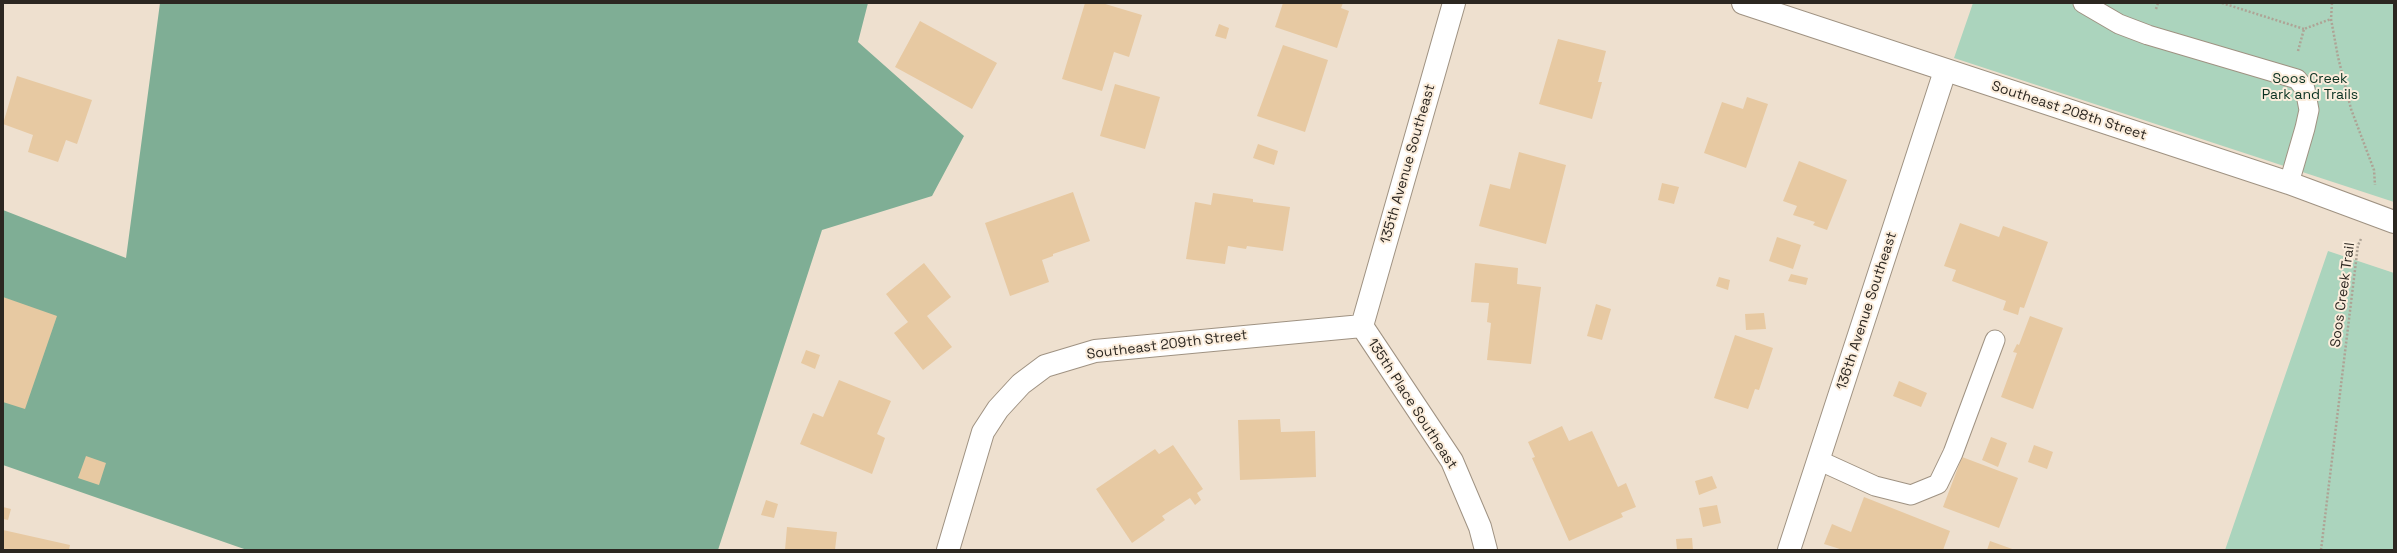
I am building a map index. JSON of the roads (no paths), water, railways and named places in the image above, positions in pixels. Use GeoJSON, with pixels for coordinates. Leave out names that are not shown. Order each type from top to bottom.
{"type":"FeatureCollection","features":[{"type":"Feature","properties":{"kind":"street","name":"135th Avenue Southeast"},"geometry":{"type":"LineString","coordinates":[[1362,326],[1454,3]]}},
{"type":"Feature","properties":{"kind":"street","name":"Southeast 208th Street"},"geometry":{"type":"LineString","coordinates":[[1743,3],[1945,71],[2289,183],[2394,222]]}},
{"type":"Feature","properties":{"kind":"street","name":"136th Avenue Southeast"},"geometry":{"type":"LineString","coordinates":[[1789,550],[1945,71]]}},
{"type":"Feature","properties":{"kind":"street","name":"Southeast 209th Street"},"geometry":{"type":"LineString","coordinates":[[948,550],[983,432],[998,409],[1021,384],[1045,366],[1095,351],[1362,326]]}},
{"type":"Feature","properties":{"kind":"street","name":"135th Place Southeast"},"geometry":{"type":"LineString","coordinates":[[1362,326],[1452,461],[1480,526],[1486,550]]}},
{"type":"Feature","properties":{"kind":"lane"},"geometry":{"type":"LineString","coordinates":[[2083,3],[2119,24],[2148,35],[2297,79],[2305,89],[2309,110],[2289,183]]}},
{"type":"Feature","properties":{"kind":"lane"},"geometry":{"type":"LineString","coordinates":[[1818,460],[1875,486],[1911,495],[1938,484],[1953,453],[1995,340]]}},
{"type":"Feature","properties":{"kind":"park label","name":"Soos Creek Park and Trails"},"geometry":{"type":"Point","coordinates":[2310,88]}}]}
